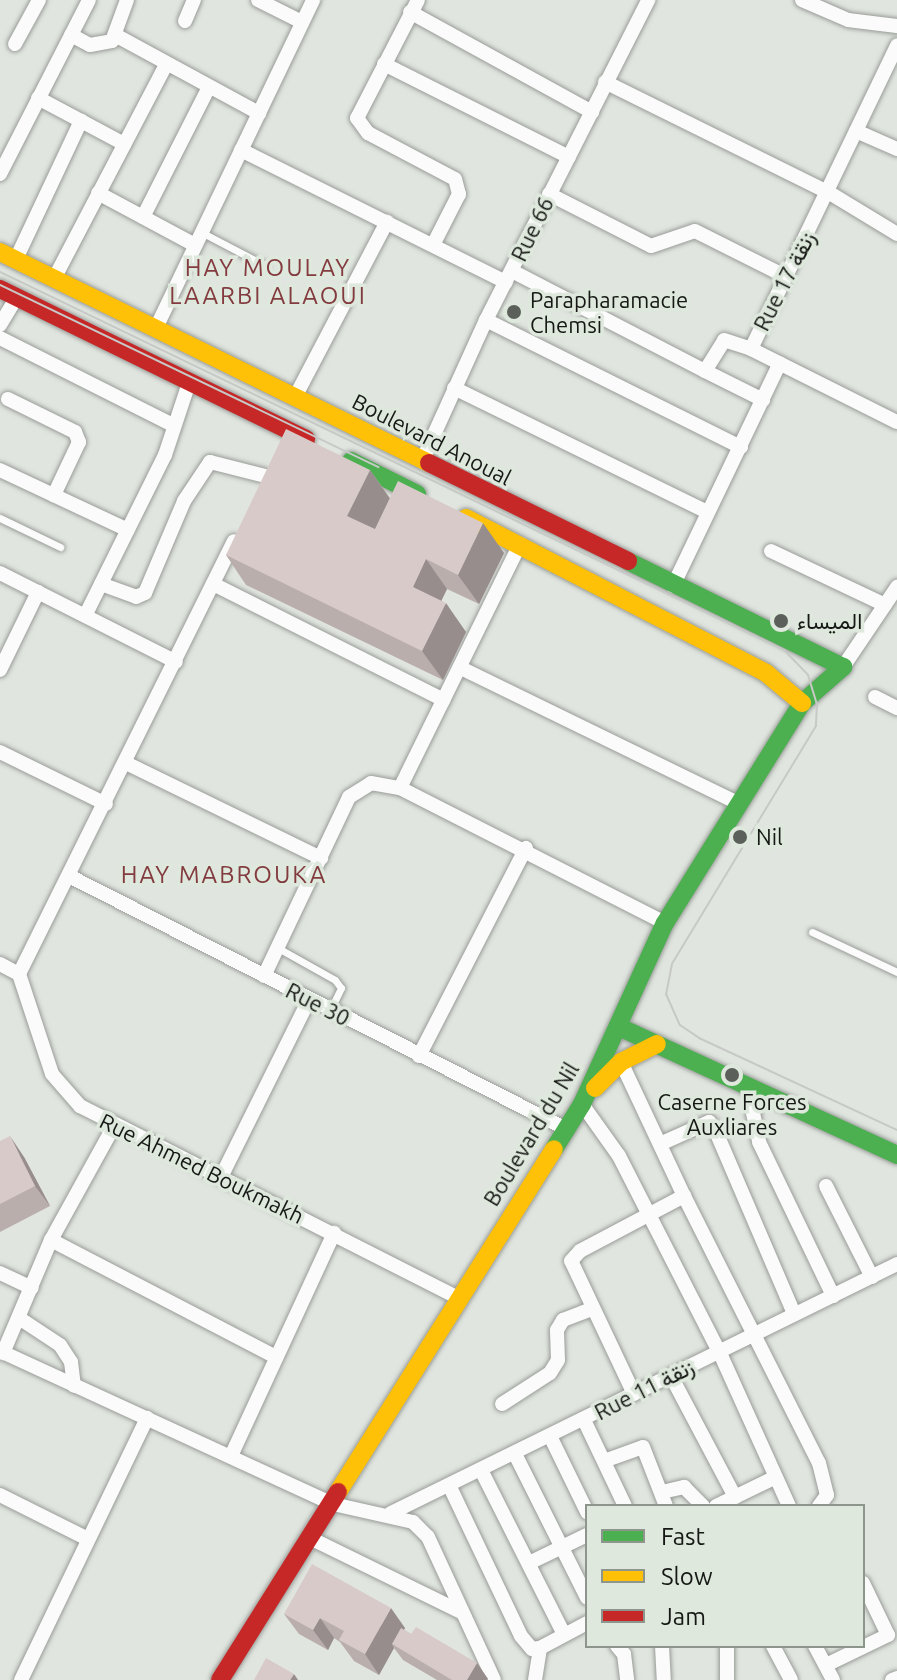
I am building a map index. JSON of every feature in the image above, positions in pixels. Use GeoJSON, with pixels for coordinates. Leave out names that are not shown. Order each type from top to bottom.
{"type":"FeatureCollection","features":[{"type":"Feature","properties":{"kind":"street"},"geometry":{"type":"LineString","coordinates":[[15,44],[39,0]]}},
{"type":"Feature","properties":{"kind":"street"},"geometry":{"type":"LineString","coordinates":[[0,174],[5,151],[38,98],[89,0]]}},
{"type":"Feature","properties":{"kind":"street"},"geometry":{"type":"LineString","coordinates":[[117,36],[127,0]]}},
{"type":"Feature","properties":{"kind":"street"},"geometry":{"type":"LineString","coordinates":[[185,21],[194,0]]}},
{"type":"Feature","properties":{"kind":"street"},"geometry":{"type":"LineString","coordinates":[[258,0],[302,22]]}},
{"type":"Feature","properties":{"kind":"street"},"geometry":{"type":"LineString","coordinates":[[156,328],[313,0]]}},
{"type":"Feature","properties":{"kind":"street","name":"Rue 66"},"geometry":{"type":"LineString","coordinates":[[422,461],[486,320],[648,0]]}},
{"type":"Feature","properties":{"kind":"street"},"geometry":{"type":"LineString","coordinates":[[802,0],[848,20],[897,26]]}},
{"type":"Feature","properties":{"kind":"street"},"geometry":{"type":"LineString","coordinates":[[433,245],[459,187],[455,179],[360,126],[357,118],[414,6],[592,112]]}},
{"type":"Feature","properties":{"kind":"street"},"geometry":{"type":"LineString","coordinates":[[71,35],[90,45],[117,36],[259,113]]}},
{"type":"Feature","properties":{"kind":"street","name":"Rue 17 زنقة"},"geometry":{"type":"LineString","coordinates":[[705,371],[724,340],[751,349],[897,45]]}},
{"type":"Feature","properties":{"kind":"street"},"geometry":{"type":"LineString","coordinates":[[384,64],[569,157]]}},
{"type":"Feature","properties":{"kind":"street"},"geometry":{"type":"LineString","coordinates":[[55,277],[166,65]]}},
{"type":"Feature","properties":{"kind":"street"},"geometry":{"type":"LineString","coordinates":[[605,82],[828,192],[897,234]]}},
{"type":"Feature","properties":{"kind":"street"},"geometry":{"type":"LineString","coordinates":[[143,217],[209,87]]}},
{"type":"Feature","properties":{"kind":"street"},"geometry":{"type":"LineString","coordinates":[[38,98],[124,144]]}},
{"type":"Feature","properties":{"kind":"street"},"geometry":{"type":"LineString","coordinates":[[8,256],[81,121]]}},
{"type":"Feature","properties":{"kind":"street"},"geometry":{"type":"LineString","coordinates":[[856,131],[897,149]]}},
{"type":"Feature","properties":{"kind":"street"},"geometry":{"type":"LineString","coordinates":[[241,150],[433,245],[509,276],[763,400]]}},
{"type":"Feature","properties":{"kind":"street"},"geometry":{"type":"LineString","coordinates":[[98,193],[143,217],[198,238]]}},
{"type":"Feature","properties":{"kind":"street"},"geometry":{"type":"LineString","coordinates":[[549,194],[651,246],[695,231],[785,276]]}},
{"type":"Feature","properties":{"kind":"street"},"geometry":{"type":"LineString","coordinates":[[295,397],[387,222]]}},
{"type":"Feature","properties":{"kind":"street","name":"Boulevard Anoual"},"geometry":{"type":"LineString","coordinates":[[8,256],[673,586],[843,667]]}},
{"type":"Feature","properties":{"kind":"street"},"geometry":{"type":"LineString","coordinates":[[0,325],[9,293],[189,383],[283,445],[327,450],[520,544],[774,677],[802,703]]}},
{"type":"Feature","properties":{"kind":"street"},"geometry":{"type":"LineString","coordinates":[[486,320],[741,447]]}},
{"type":"Feature","properties":{"kind":"street"},"geometry":{"type":"LineString","coordinates":[[0,338],[173,425]]}},
{"type":"Feature","properties":{"kind":"street"},"geometry":{"type":"LineString","coordinates":[[751,349],[897,422]]}},
{"type":"Feature","properties":{"kind":"street"},"geometry":{"type":"LineString","coordinates":[[673,586],[780,363]]}},
{"type":"Feature","properties":{"kind":"street"},"geometry":{"type":"LineString","coordinates":[[86,614],[165,455],[189,383]]}},
{"type":"Feature","properties":{"kind":"street"},"geometry":{"type":"LineString","coordinates":[[454,388],[707,512]]}},
{"type":"Feature","properties":{"kind":"street"},"geometry":{"type":"LineString","coordinates":[[8,399],[75,432],[79,442],[54,495]]}},
{"type":"Feature","properties":{"kind":"street"},"geometry":{"type":"LineString","coordinates":[[101,584],[136,597],[145,593],[184,501],[210,462],[262,482],[283,445]]}},
{"type":"Feature","properties":{"kind":"street"},"geometry":{"type":"LineString","coordinates":[[0,470],[128,530]]}},
{"type":"Feature","properties":{"kind":"street"},"geometry":{"type":"LineString","coordinates":[[0,964],[19,974],[128,764],[239,530]]}},
{"type":"Feature","properties":{"kind":"street"},"geometry":{"type":"LineString","coordinates":[[400,788],[520,544]]}},
{"type":"Feature","properties":{"kind":"street"},"geometry":{"type":"LineString","coordinates":[[771,551],[885,605]]}},
{"type":"Feature","properties":{"kind":"street"},"geometry":{"type":"LineString","coordinates":[[0,573],[176,662]]}},
{"type":"Feature","properties":{"kind":"street"},"geometry":{"type":"LineString","coordinates":[[213,584],[444,700]]}},
{"type":"Feature","properties":{"kind":"street","name":"Boulevard du Nil"},"geometry":{"type":"LineString","coordinates":[[209,1680],[223,1673],[312,1539],[457,1297],[582,1104],[665,923],[802,703],[836,678],[897,587]]}},
{"type":"Feature","properties":{"kind":"street"},"geometry":{"type":"LineString","coordinates":[[0,670],[38,592]]}},
{"type":"Feature","properties":{"kind":"street"},"geometry":{"type":"LineString","coordinates":[[461,668],[740,804]]}},
{"type":"Feature","properties":{"kind":"street"},"geometry":{"type":"LineString","coordinates":[[875,697],[897,708]]}},
{"type":"Feature","properties":{"kind":"street"},"geometry":{"type":"LineString","coordinates":[[0,752],[106,804]]}},
{"type":"Feature","properties":{"kind":"street"},"geometry":{"type":"LineString","coordinates":[[128,764],[321,858]]}},
{"type":"Feature","properties":{"kind":"street"},"geometry":{"type":"LineString","coordinates":[[264,976],[349,797],[362,784],[400,788],[526,848],[665,923]]}},
{"type":"Feature","properties":{"kind":"street"},"geometry":{"type":"LineString","coordinates":[[419,1056],[526,848]]}},
{"type":"Feature","properties":{"kind":"street","name":"Rue 30"},"geometry":{"type":"LineString","coordinates":[[71,877],[566,1129]]}},
{"type":"Feature","properties":{"kind":"street","name":"Rue Ahmed Boukmakh"},"geometry":{"type":"LineString","coordinates":[[19,974],[28,1012],[58,1084],[80,1106],[114,1126],[457,1297]]}},
{"type":"Feature","properties":{"kind":"street"},"geometry":{"type":"LineString","coordinates":[[221,1177],[309,1000]]}},
{"type":"Feature","properties":{"kind":"street"},"geometry":{"type":"LineString","coordinates":[[619,1027],[897,1155]]}},
{"type":"Feature","properties":{"kind":"street"},"geometry":{"type":"LineString","coordinates":[[657,1044],[621,1062],[582,1104],[619,1156],[719,1351],[788,1504]]}},
{"type":"Feature","properties":{"kind":"street"},"geometry":{"type":"LineString","coordinates":[[621,1062],[684,1196],[819,1463],[823,1504]]}},
{"type":"Feature","properties":{"kind":"street"},"geometry":{"type":"LineString","coordinates":[[763,1093],[753,1113],[756,1134],[833,1296]]}},
{"type":"Feature","properties":{"kind":"street"},"geometry":{"type":"LineString","coordinates":[[660,1144],[709,1122],[714,1127],[794,1314]]}},
{"type":"Feature","properties":{"kind":"street"},"geometry":{"type":"LineString","coordinates":[[114,1126],[51,1240],[2,1352],[333,1504],[391,1513],[420,1526],[494,1680]]}},
{"type":"Feature","properties":{"kind":"street"},"geometry":{"type":"LineString","coordinates":[[826,1186],[872,1277]]}},
{"type":"Feature","properties":{"kind":"street"},"geometry":{"type":"LineString","coordinates":[[634,1394],[571,1267],[580,1251],[684,1196]]}},
{"type":"Feature","properties":{"kind":"street"},"geometry":{"type":"LineString","coordinates":[[231,1456],[334,1233]]}},
{"type":"Feature","properties":{"kind":"street"},"geometry":{"type":"LineString","coordinates":[[51,1240],[276,1357]]}},
{"type":"Feature","properties":{"kind":"street","name":"Rue 11 زنقة"},"geometry":{"type":"LineString","coordinates":[[391,1513],[897,1264]]}},
{"type":"Feature","properties":{"kind":"street"},"geometry":{"type":"LineString","coordinates":[[0,1273],[32,1288]]}},
{"type":"Feature","properties":{"kind":"street"},"geometry":{"type":"LineString","coordinates":[[502,1404],[550,1373],[558,1360],[557,1330],[563,1320],[592,1309]]}},
{"type":"Feature","properties":{"kind":"street"},"geometry":{"type":"LineString","coordinates":[[19,1318],[60,1345],[71,1362],[74,1386]]}},
{"type":"Feature","properties":{"kind":"street"},"geometry":{"type":"LineString","coordinates":[[671,1376],[735,1497]]}},
{"type":"Feature","properties":{"kind":"street"},"geometry":{"type":"LineString","coordinates":[[21,1680],[147,1418]]}},
{"type":"Feature","properties":{"kind":"street"},"geometry":{"type":"LineString","coordinates":[[584,1420],[624,1504]]}},
{"type":"Feature","properties":{"kind":"street"},"geometry":{"type":"LineString","coordinates":[[550,1436],[585,1508]]}},
{"type":"Feature","properties":{"kind":"street"},"geometry":{"type":"LineString","coordinates":[[604,1461],[643,1447],[664,1499],[684,1487],[701,1504]]}},
{"type":"Feature","properties":{"kind":"street"},"geometry":{"type":"LineString","coordinates":[[515,1454],[585,1594]]}},
{"type":"Feature","properties":{"kind":"street"},"geometry":{"type":"LineString","coordinates":[[481,1470],[564,1634]]}},
{"type":"Feature","properties":{"kind":"street"},"geometry":{"type":"LineString","coordinates":[[720,1504],[774,1478]]}},
{"type":"Feature","properties":{"kind":"street"},"geometry":{"type":"LineString","coordinates":[[449,1485],[521,1636],[532,1649],[585,1625]]}},
{"type":"Feature","properties":{"kind":"street"},"geometry":{"type":"LineString","coordinates":[[0,1495],[88,1539]]}},
{"type":"Feature","properties":{"kind":"street"},"geometry":{"type":"LineString","coordinates":[[529,1563],[585,1536]]}},
{"type":"Feature","properties":{"kind":"street"},"geometry":{"type":"LineString","coordinates":[[312,1539],[461,1612]]}},
{"type":"Feature","properties":{"kind":"street"},"geometry":{"type":"LineString","coordinates":[[865,1586],[892,1632],[865,1646]]}},
{"type":"Feature","properties":{"kind":"street"},"geometry":{"type":"LineString","coordinates":[[535,1680],[540,1648]]}},
{"type":"Feature","properties":{"kind":"street"},"geometry":{"type":"LineString","coordinates":[[621,1648],[627,1680]]}},
{"type":"Feature","properties":{"kind":"street"},"geometry":{"type":"LineString","coordinates":[[662,1648],[664,1680]]}},
{"type":"Feature","properties":{"kind":"street"},"geometry":{"type":"LineString","coordinates":[[727,1648],[727,1680]]}},
{"type":"Feature","properties":{"kind":"street"},"geometry":{"type":"LineString","coordinates":[[774,1648],[791,1680]]}},
{"type":"Feature","properties":{"kind":"street"},"geometry":{"type":"LineString","coordinates":[[816,1648],[833,1680]]}},
{"type":"Feature","properties":{"kind":"street"},"geometry":{"type":"LineString","coordinates":[[826,1665],[860,1648]]}},
{"type":"Feature","properties":{"kind":"lane"},"geometry":{"type":"LineString","coordinates":[[198,238],[266,266]]}},
{"type":"Feature","properties":{"kind":"lane"},"geometry":{"type":"LineString","coordinates":[[0,518],[60,547]]}},
{"type":"Feature","properties":{"kind":"lane"},"geometry":{"type":"LineString","coordinates":[[812,932],[897,972]]}},
{"type":"Feature","properties":{"kind":"lane"},"geometry":{"type":"LineString","coordinates":[[278,948],[335,980],[341,988],[330,1011]]}},
{"type":"Feature","properties":{"kind":"building"},"geometry":{"type":"Polygon","coordinates":[[[286,429],[370,470],[347,516],[375,529],[398,481],[483,523],[458,575],[426,559],[413,587],[446,603],[422,651],[226,555],[286,429]]]}},
{"type":"Feature","properties":{"kind":"building"},"geometry":{"type":"Polygon","coordinates":[[[10,1136],[35,1186],[0,1204],[0,1141],[10,1136]]]}},
{"type":"Feature","properties":{"kind":"building"},"geometry":{"type":"Polygon","coordinates":[[[312,1564],[391,1608],[365,1654],[339,1640],[344,1631],[320,1618],[313,1630],[284,1614],[312,1564]]]}},
{"type":"Feature","properties":{"kind":"building"},"geometry":{"type":"Polygon","coordinates":[[[416,1627],[477,1663],[467,1680],[452,1680],[392,1644],[401,1628],[411,1634],[416,1627]]]}},
{"type":"Feature","properties":{"kind":"building"},"geometry":{"type":"Polygon","coordinates":[[[266,1658],[294,1674],[290,1680],[254,1680],[266,1658]]]}},
{"type":"Feature","properties":{"kind":"tram line"},"geometry":{"type":"LineString","coordinates":[[0,272],[784,650],[808,675],[817,704],[816,726],[672,964],[666,994],[680,1025],[699,1038],[897,1130]]}},
{"type":"Feature","properties":{"kind":"tram line"},"geometry":{"type":"LineString","coordinates":[[0,285],[378,467]]}},
{"type":"Feature","properties":{"kind":"traffic: fast"},"geometry":{"type":"LineString","coordinates":[[351,461],[417,494]]}},
{"type":"Feature","properties":{"kind":"traffic: fast"},"geometry":{"type":"LineString","coordinates":[[554,1149],[582,1104],[665,923],[802,703],[843,667],[628,561]]}},
{"type":"Feature","properties":{"kind":"traffic: fast"},"geometry":{"type":"LineString","coordinates":[[619,1027],[897,1155]]}},
{"type":"Feature","properties":{"kind":"traffic: slow"},"geometry":{"type":"LineString","coordinates":[[0,252],[429,463]]}},
{"type":"Feature","properties":{"kind":"traffic: slow"},"geometry":{"type":"LineString","coordinates":[[466,518],[766,673],[802,703]]}},
{"type":"Feature","properties":{"kind":"traffic: slow"},"geometry":{"type":"LineString","coordinates":[[595,1088],[621,1062],[657,1044]]}},
{"type":"Feature","properties":{"kind":"traffic: slow"},"geometry":{"type":"LineString","coordinates":[[338,1492],[554,1149]]}},
{"type":"Feature","properties":{"kind":"traffic: jam"},"geometry":{"type":"LineString","coordinates":[[0,289],[306,439]]}},
{"type":"Feature","properties":{"kind":"traffic: jam"},"geometry":{"type":"LineString","coordinates":[[429,463],[628,561]]}},
{"type":"Feature","properties":{"kind":"traffic: jam"},"geometry":{"type":"LineString","coordinates":[[220,1680],[338,1492]]}},
{"type":"Feature","properties":{"kind":"place","name":"Parapharamacie Chemsi"},"geometry":{"type":"Point","coordinates":[514,312]}},
{"type":"Feature","properties":{"kind":"place","name":"الميساء"},"geometry":{"type":"Point","coordinates":[781,621]}},
{"type":"Feature","properties":{"kind":"place","name":"Nil"},"geometry":{"type":"Point","coordinates":[740,837]}},
{"type":"Feature","properties":{"kind":"place","name":"Caserne Forces Auxliares"},"geometry":{"type":"Point","coordinates":[732,1075]}},
{"type":"Feature","properties":{"kind":"district","name":"HAY MOULAY LAARBI ALAOUI"},"geometry":{"type":"Point","coordinates":[268,282]}},
{"type":"Feature","properties":{"kind":"district","name":"HAY MABROUKA"},"geometry":{"type":"Point","coordinates":[224,875]}}]}
